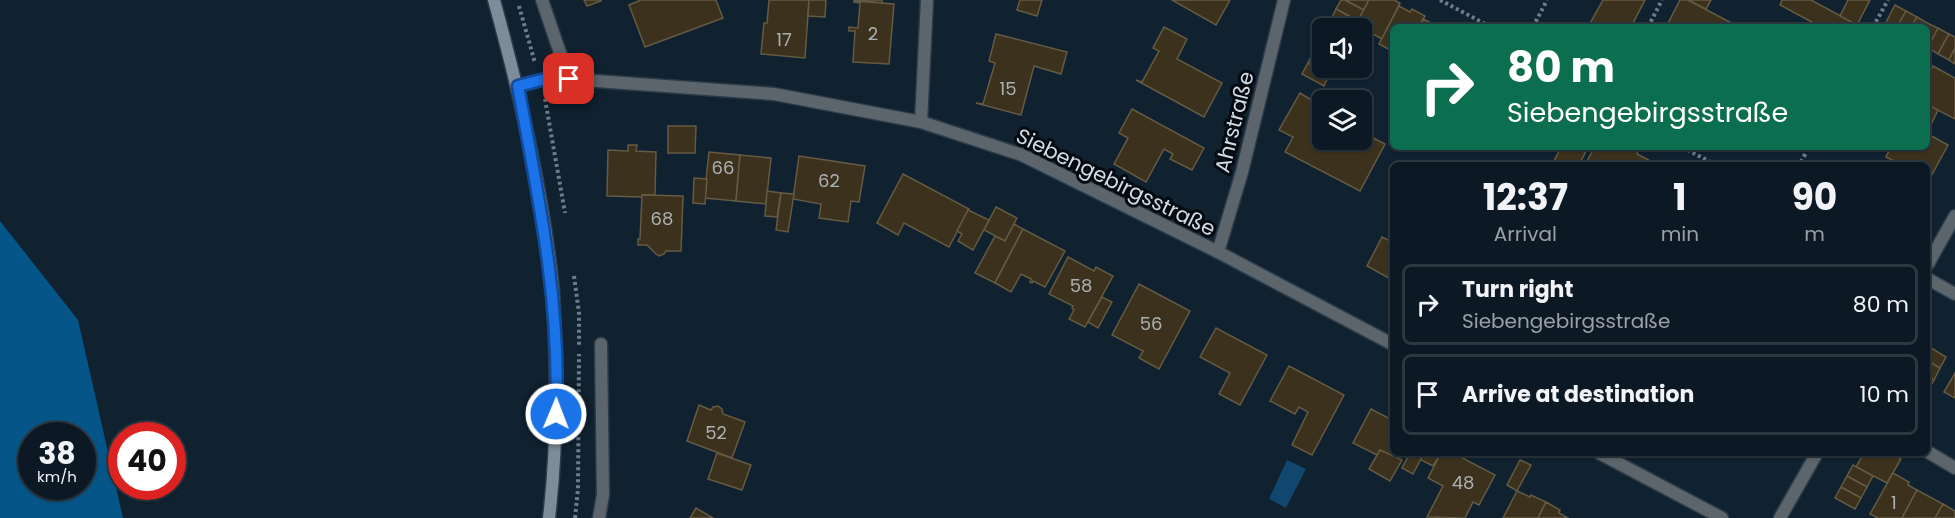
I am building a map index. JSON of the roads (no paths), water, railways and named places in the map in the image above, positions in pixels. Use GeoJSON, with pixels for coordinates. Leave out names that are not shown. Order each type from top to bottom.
{"type":"FeatureCollection","features":[{"type":"Feature","properties":{"kind":"street"},"geometry":{"type":"LineString","coordinates":[[494,0],[518,86],[541,205],[553,291],[557,394],[553,491],[549,518]]}},
{"type":"Feature","properties":{"kind":"street"},"geometry":{"type":"LineString","coordinates":[[542,0],[569,79]]}},
{"type":"Feature","properties":{"kind":"street"},"geometry":{"type":"LineString","coordinates":[[921,122],[927,0]]}},
{"type":"Feature","properties":{"kind":"street","name":"Ahrstraße"},"geometry":{"type":"LineString","coordinates":[[1218,252],[1242,172],[1284,0]]}},
{"type":"Feature","properties":{"kind":"street","name":"Siebengebirgsstraße"},"geometry":{"type":"LineString","coordinates":[[518,86],[541,80],[569,79],[774,94],[921,122],[1022,155],[1218,252],[1390,343]]}},
{"type":"Feature","properties":{"kind":"street"},"geometry":{"type":"LineString","coordinates":[[1930,260],[1955,216]]}},
{"type":"Feature","properties":{"kind":"street"},"geometry":{"type":"LineString","coordinates":[[1930,280],[1955,294]]}},
{"type":"Feature","properties":{"kind":"street"},"geometry":{"type":"LineString","coordinates":[[599,518],[603,495],[601,344]]}},
{"type":"Feature","properties":{"kind":"street"},"geometry":{"type":"LineString","coordinates":[[1930,453],[1955,468]]}},
{"type":"Feature","properties":{"kind":"street"},"geometry":{"type":"LineString","coordinates":[[1605,456],[1722,518]]}},
{"type":"Feature","properties":{"kind":"street"},"geometry":{"type":"LineString","coordinates":[[1780,518],[1815,456]]}}]}
